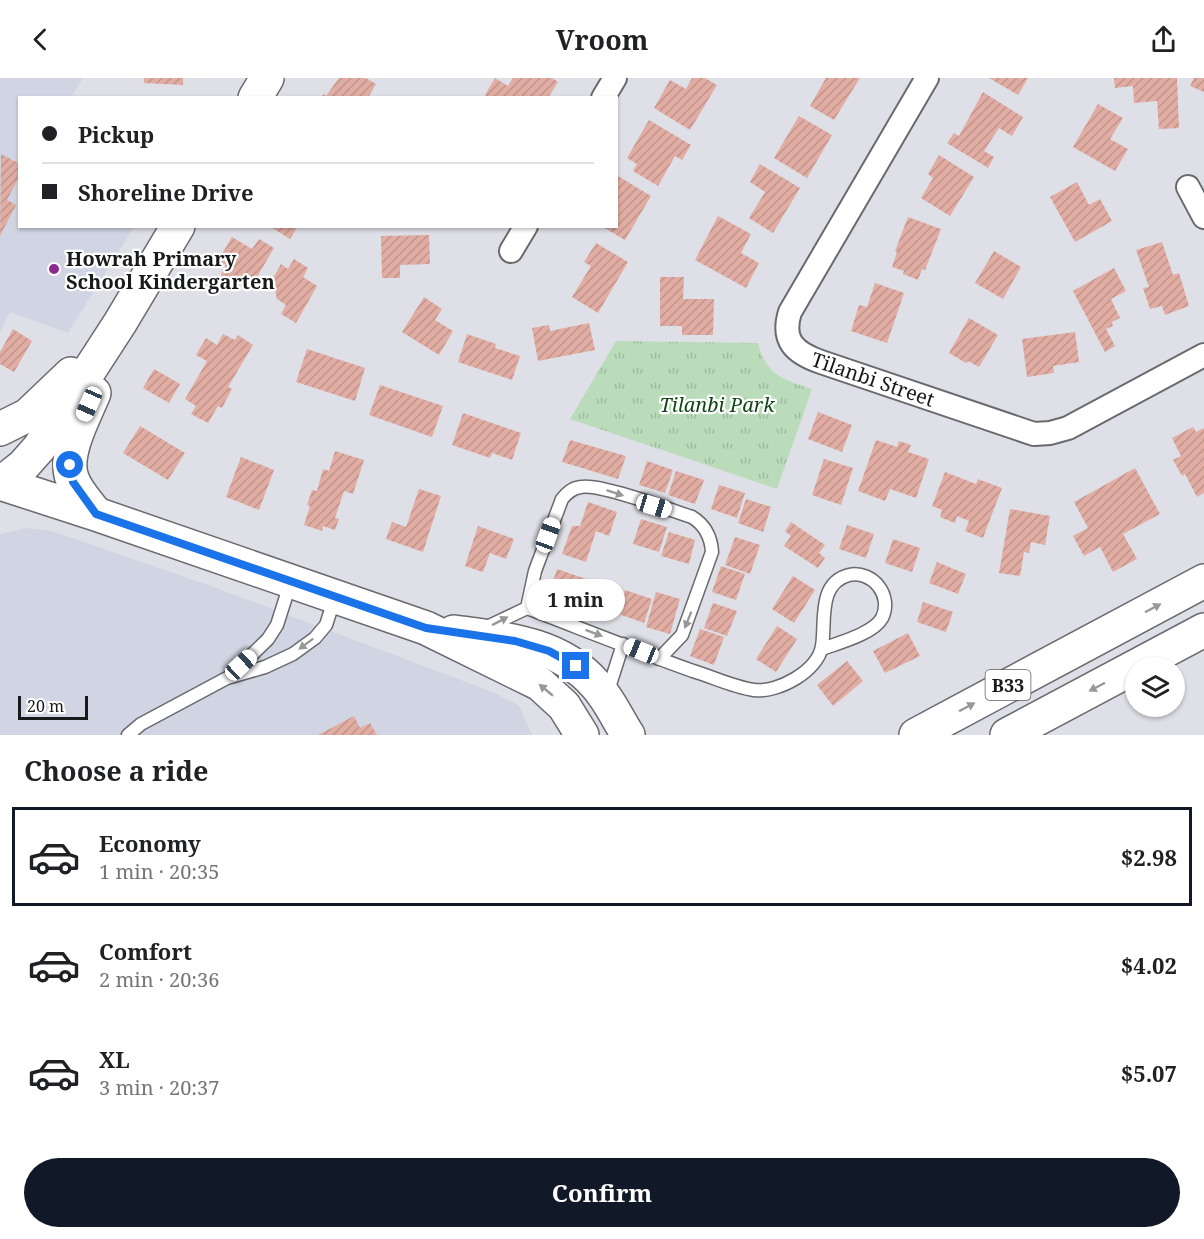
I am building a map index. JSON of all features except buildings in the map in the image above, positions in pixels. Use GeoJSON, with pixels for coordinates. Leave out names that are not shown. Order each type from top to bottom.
{"type":"FeatureCollection","features":[{"type":"Feature","properties":{"kind":"main road"},"geometry":{"type":"LineString","coordinates":[[256,96],[267,78]]}},
{"type":"Feature","properties":{"kind":"main road"},"geometry":{"type":"LineString","coordinates":[[0,484],[23,466],[39,448],[120,323],[177,228]]}},
{"type":"Feature","properties":{"kind":"main road"},"geometry":{"type":"LineString","coordinates":[[0,429],[18,422],[37,408],[120,323]]}},
{"type":"Feature","properties":{"kind":"main road"},"geometry":{"type":"LineString","coordinates":[[96,514],[73,482],[70,465],[75,440],[120,323]]}},
{"type":"Feature","properties":{"kind":"main road"},"geometry":{"type":"LineString","coordinates":[[0,484],[96,514],[426,628],[540,684],[564,706],[582,735]]}},
{"type":"Feature","properties":{"kind":"main road","name":"B33"},"geometry":{"type":"LineString","coordinates":[[916,735],[1204,581]]}},
{"type":"Feature","properties":{"kind":"main road"},"geometry":{"type":"LineString","coordinates":[[426,628],[515,641],[561,657],[587,676],[606,698],[628,735]]}},
{"type":"Feature","properties":{"kind":"main road","name":"B33"},"geometry":{"type":"LineString","coordinates":[[1007,735],[1204,630]]}},
{"type":"Feature","properties":{"kind":"street"},"geometry":{"type":"LineString","coordinates":[[604,96],[615,78]]}},
{"type":"Feature","properties":{"kind":"street","name":"Tilanbi Street"},"geometry":{"type":"LineString","coordinates":[[927,78],[790,312],[786,326],[795,349],[806,357],[1034,434],[1068,428],[1204,355]]}},
{"type":"Feature","properties":{"kind":"street"},"geometry":{"type":"LineString","coordinates":[[1188,187],[1204,218]]}},
{"type":"Feature","properties":{"kind":"street"},"geometry":{"type":"LineString","coordinates":[[511,251],[525,228]]}},
{"type":"Feature","properties":{"kind":"lane"},"geometry":{"type":"LineString","coordinates":[[526,608],[535,571],[562,499],[569,491],[578,487],[597,488],[692,517],[701,523],[707,532],[712,552],[682,634],[659,659]]}},
{"type":"Feature","properties":{"kind":"lane"},"geometry":{"type":"LineString","coordinates":[[473,635],[526,608],[740,687],[771,690],[801,675],[822,649],[826,601],[828,591],[834,583],[851,574],[861,575],[877,583],[882,591],[885,609],[875,627],[822,649]]}},
{"type":"Feature","properties":{"kind":"lane"},"geometry":{"type":"LineString","coordinates":[[227,678],[268,639],[277,625],[291,581]]}},
{"type":"Feature","properties":{"kind":"lane"},"geometry":{"type":"LineString","coordinates":[[128,735],[141,724],[227,678],[266,667],[293,654],[315,638],[326,625],[336,596]]}},
{"type":"Feature","properties":{"kind":"lane"},"geometry":{"type":"LineString","coordinates":[[606,698],[623,644]]}},
{"type":"Feature","properties":{"kind":"shaded area","name":"Howrah Primary School Kindergarten"},"geometry":{"type":"Polygon","coordinates":[[[0,78],[83,78],[72,96],[18,96],[18,228],[133,228],[68,333],[10,312],[0,332],[0,78]]]}},
{"type":"Feature","properties":{"kind":"shaded area"},"geometry":{"type":"Polygon","coordinates":[[[26,528],[51,531],[67,536],[222,590],[495,693],[519,706],[532,735],[0,735],[0,534],[26,528]]]}},
{"type":"Feature","properties":{"kind":"green space","name":"Tilanbi Park"},"geometry":{"type":"Polygon","coordinates":[[[616,341],[758,343],[761,354],[771,369],[792,382],[812,389],[777,489],[570,419],[616,341]]]}},
{"type":"Feature","properties":{"kind":"place","name":"Howrah Primary School Kindergarten"},"geometry":{"type":"Point","coordinates":[54,269]}},
{"type":"Feature","properties":{"kind":"route"},"geometry":{"type":"LineString","coordinates":[[70,465],[73,482],[96,514],[426,628],[515,641],[549,651],[576,666]]}}]}
